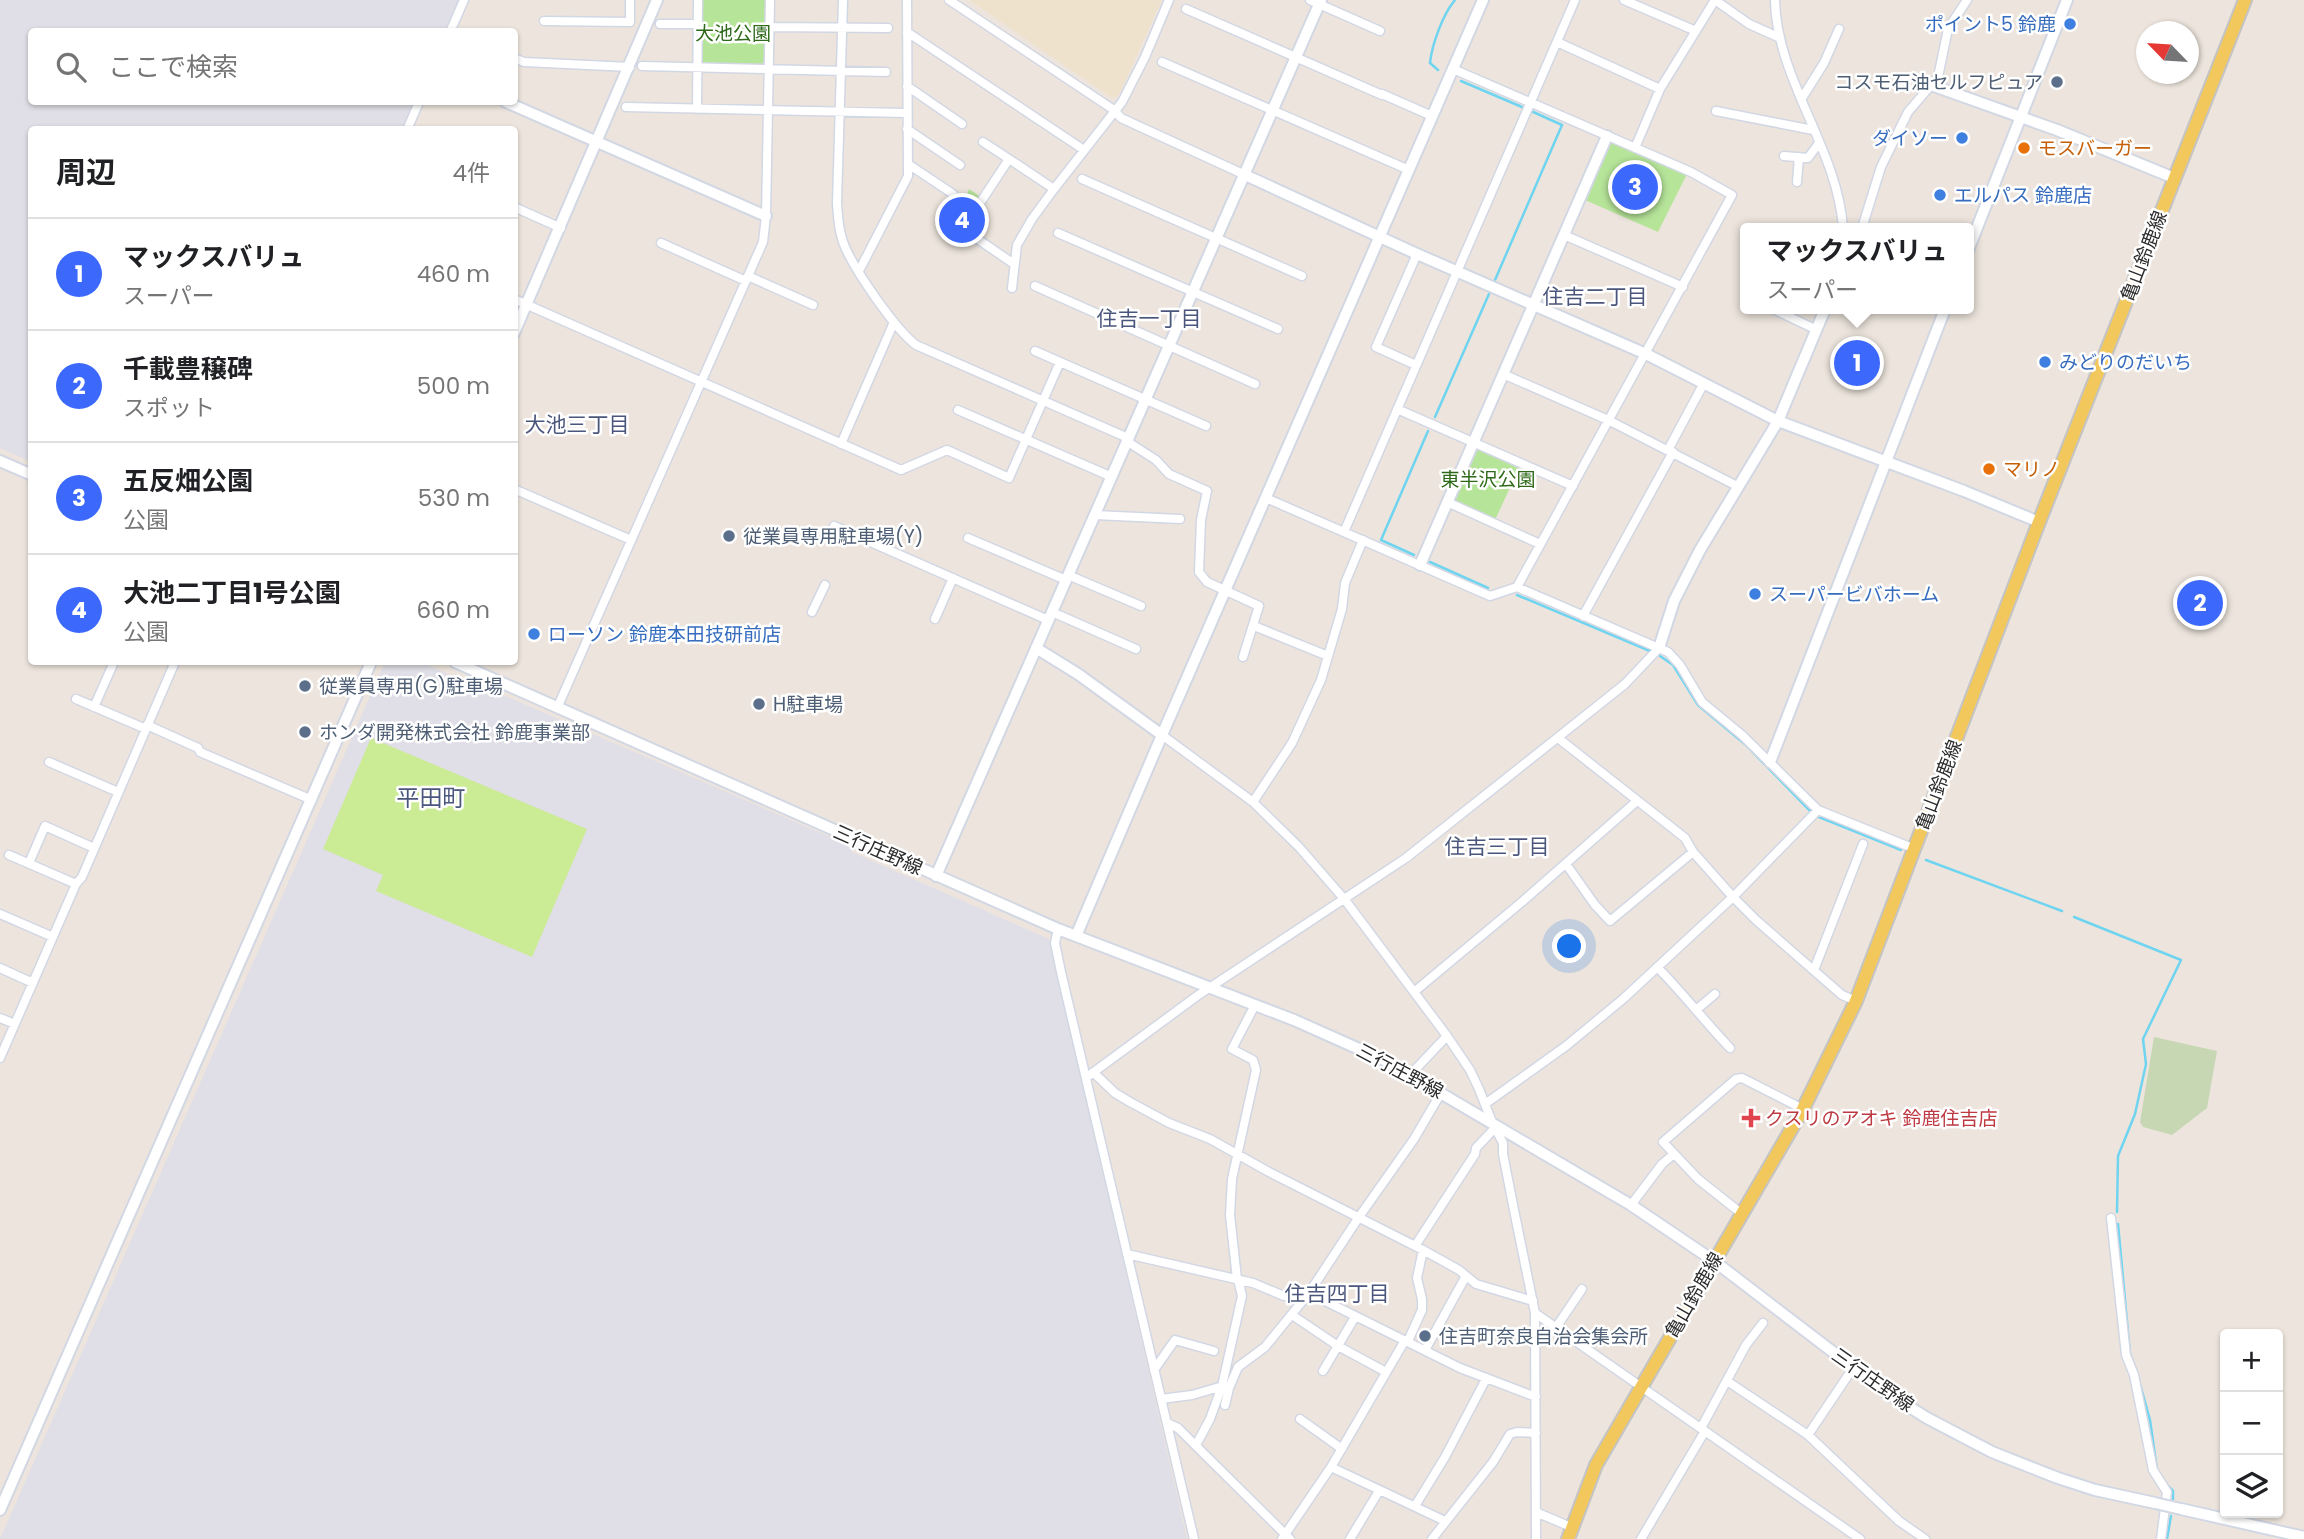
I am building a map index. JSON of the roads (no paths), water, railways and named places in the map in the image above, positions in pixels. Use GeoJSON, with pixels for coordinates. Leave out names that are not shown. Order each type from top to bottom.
{"type":"FeatureCollection","features":[{"type":"Feature","properties":{"kind":"main road","name":"亀山鈴鹿線"},"geometry":{"type":"LineString","coordinates":[[1570,1533],[1596,1465],[1803,1109],[1856,1001],[2039,522],[2245,0]]}},
{"type":"Feature","properties":{"kind":"street"},"geometry":{"type":"LineString","coordinates":[[452,28],[464,0]]}},
{"type":"Feature","properties":{"kind":"street"},"geometry":{"type":"LineString","coordinates":[[544,21],[630,22],[630,0]]}},
{"type":"Feature","properties":{"kind":"street"},"geometry":{"type":"LineString","coordinates":[[518,324],[657,0]]}},
{"type":"Feature","properties":{"kind":"street"},"geometry":{"type":"LineString","coordinates":[[697,109],[698,0]]}},
{"type":"Feature","properties":{"kind":"street"},"geometry":{"type":"LineString","coordinates":[[558,706],[763,242],[766,216],[770,0]]}},
{"type":"Feature","properties":{"kind":"street"},"geometry":{"type":"LineString","coordinates":[[842,0],[838,222],[845,245],[859,271],[894,322],[916,345],[1128,440],[1156,460],[1169,474],[1207,491],[1201,520],[1199,572],[1207,582],[1259,606],[1243,657]]}},
{"type":"Feature","properties":{"kind":"street"},"geometry":{"type":"LineString","coordinates":[[859,271],[908,176],[907,0]]}},
{"type":"Feature","properties":{"kind":"street"},"geometry":{"type":"LineString","coordinates":[[948,0],[1133,125],[1646,354],[1778,421],[2039,522]]}},
{"type":"Feature","properties":{"kind":"street"},"geometry":{"type":"LineString","coordinates":[[1012,288],[1017,245],[1054,188],[1122,103],[1169,0]]}},
{"type":"Feature","properties":{"kind":"street"},"geometry":{"type":"LineString","coordinates":[[1076,936],[1483,0]]}},
{"type":"Feature","properties":{"kind":"street"},"geometry":{"type":"LineString","coordinates":[[1344,532],[1575,0]]}},
{"type":"Feature","properties":{"kind":"street"},"geometry":{"type":"LineString","coordinates":[[1624,0],[1696,32]]}},
{"type":"Feature","properties":{"kind":"street"},"geometry":{"type":"LineString","coordinates":[[1635,148],[1660,89],[1715,0],[1749,24],[1779,37]]}},
{"type":"Feature","properties":{"kind":"street"},"geometry":{"type":"LineString","coordinates":[[1775,0],[1779,37],[1836,188],[1842,223]]}},
{"type":"Feature","properties":{"kind":"street"},"geometry":{"type":"LineString","coordinates":[[1864,223],[1881,167],[1908,112],[1938,77],[1951,22],[1967,0]]}},
{"type":"Feature","properties":{"kind":"street"},"geometry":{"type":"LineString","coordinates":[[1974,235],[2067,0]]}},
{"type":"Feature","properties":{"kind":"street"},"geometry":{"type":"LineString","coordinates":[[936,876],[1296,57],[1317,1],[1380,31]]}},
{"type":"Feature","properties":{"kind":"street"},"geometry":{"type":"LineString","coordinates":[[1186,9],[1432,117]]}},
{"type":"Feature","properties":{"kind":"street"},"geometry":{"type":"LineString","coordinates":[[660,24],[698,24]]}},
{"type":"Feature","properties":{"kind":"street"},"geometry":{"type":"LineString","coordinates":[[769,26],[888,28]]}},
{"type":"Feature","properties":{"kind":"street"},"geometry":{"type":"LineString","coordinates":[[1802,98],[1824,62],[1839,29]]}},
{"type":"Feature","properties":{"kind":"street"},"geometry":{"type":"LineString","coordinates":[[907,32],[1084,150]]}},
{"type":"Feature","properties":{"kind":"street"},"geometry":{"type":"LineString","coordinates":[[1557,42],[1660,89]]}},
{"type":"Feature","properties":{"kind":"street"},"geometry":{"type":"LineString","coordinates":[[518,60],[630,67]]}},
{"type":"Feature","properties":{"kind":"street"},"geometry":{"type":"LineString","coordinates":[[1162,62],[1409,170]]}},
{"type":"Feature","properties":{"kind":"street"},"geometry":{"type":"LineString","coordinates":[[642,66],[886,72]]}},
{"type":"Feature","properties":{"kind":"street"},"geometry":{"type":"LineString","coordinates":[[1454,69],[1693,173],[1732,195],[1517,587]]}},
{"type":"Feature","properties":{"kind":"street"},"geometry":{"type":"LineString","coordinates":[[1931,85],[2174,178]]}},
{"type":"Feature","properties":{"kind":"street"},"geometry":{"type":"LineString","coordinates":[[907,86],[962,124]]}},
{"type":"Feature","properties":{"kind":"street"},"geometry":{"type":"LineString","coordinates":[[409,126],[418,105]]}},
{"type":"Feature","properties":{"kind":"street"},"geometry":{"type":"LineString","coordinates":[[513,105],[766,216]]}},
{"type":"Feature","properties":{"kind":"street"},"geometry":{"type":"LineString","coordinates":[[626,107],[907,113]]}},
{"type":"Feature","properties":{"kind":"street"},"geometry":{"type":"LineString","coordinates":[[1716,111],[1813,130]]}},
{"type":"Feature","properties":{"kind":"street"},"geometry":{"type":"LineString","coordinates":[[907,129],[960,165]]}},
{"type":"Feature","properties":{"kind":"street"},"geometry":{"type":"LineString","coordinates":[[1420,565],[1607,136]]}},
{"type":"Feature","properties":{"kind":"street"},"geometry":{"type":"LineString","coordinates":[[983,142],[1054,188]]}},
{"type":"Feature","properties":{"kind":"street"},"geometry":{"type":"LineString","coordinates":[[1783,156],[1808,158],[1819,143]]}},
{"type":"Feature","properties":{"kind":"street"},"geometry":{"type":"LineString","coordinates":[[1797,182],[1800,157]]}},
{"type":"Feature","properties":{"kind":"street"},"geometry":{"type":"LineString","coordinates":[[1009,159],[963,229],[1014,264]]}},
{"type":"Feature","properties":{"kind":"street"},"geometry":{"type":"LineString","coordinates":[[908,164],[953,194]]}},
{"type":"Feature","properties":{"kind":"street"},"geometry":{"type":"LineString","coordinates":[[1082,179],[1301,276]]}},
{"type":"Feature","properties":{"kind":"street"},"geometry":{"type":"LineString","coordinates":[[518,209],[561,228]]}},
{"type":"Feature","properties":{"kind":"street"},"geometry":{"type":"LineString","coordinates":[[1058,233],[1278,329]]}},
{"type":"Feature","properties":{"kind":"street"},"geometry":{"type":"LineString","coordinates":[[1564,235],[1683,287]]}},
{"type":"Feature","properties":{"kind":"street"},"geometry":{"type":"LineString","coordinates":[[661,243],[813,305]]}},
{"type":"Feature","properties":{"kind":"street"},"geometry":{"type":"LineString","coordinates":[[1416,365],[1376,347],[1417,254]]}},
{"type":"Feature","properties":{"kind":"street"},"geometry":{"type":"LineString","coordinates":[[1035,286],[1255,384]]}},
{"type":"Feature","properties":{"kind":"street"},"geometry":{"type":"LineString","coordinates":[[518,301],[901,470],[947,450],[1009,478],[1060,362]]}},
{"type":"Feature","properties":{"kind":"street"},"geometry":{"type":"LineString","coordinates":[[1784,314],[1815,329]]}},
{"type":"Feature","properties":{"kind":"street"},"geometry":{"type":"LineString","coordinates":[[1090,1075],[1209,988],[1406,858],[1626,684],[1659,648],[1674,601],[1700,550],[1778,421],[1822,314]]}},
{"type":"Feature","properties":{"kind":"street"},"geometry":{"type":"LineString","coordinates":[[1770,762],[1943,314]]}},
{"type":"Feature","properties":{"kind":"street"},"geometry":{"type":"LineString","coordinates":[[841,444],[894,322]]}},
{"type":"Feature","properties":{"kind":"street"},"geometry":{"type":"LineString","coordinates":[[1035,351],[1206,426]]}},
{"type":"Feature","properties":{"kind":"street"},"geometry":{"type":"LineString","coordinates":[[1503,374],[1608,420],[1739,487]]}},
{"type":"Feature","properties":{"kind":"street"},"geometry":{"type":"LineString","coordinates":[[1583,616],[1704,383]]}},
{"type":"Feature","properties":{"kind":"street"},"geometry":{"type":"LineString","coordinates":[[1396,409],[1573,486]]}},
{"type":"Feature","properties":{"kind":"street"},"geometry":{"type":"LineString","coordinates":[[958,410],[1112,477]]}},
{"type":"Feature","properties":{"kind":"street"},"geometry":{"type":"LineString","coordinates":[[0,461],[28,473]]}},
{"type":"Feature","properties":{"kind":"street"},"geometry":{"type":"LineString","coordinates":[[518,491],[631,540]]}},
{"type":"Feature","properties":{"kind":"street"},"geometry":{"type":"LineString","coordinates":[[1266,498],[1490,596],[1517,587],[1668,652],[1680,665],[1702,702],[1770,762],[1818,810],[1915,849]]}},
{"type":"Feature","properties":{"kind":"street"},"geometry":{"type":"LineString","coordinates":[[1447,502],[1540,544]]}},
{"type":"Feature","properties":{"kind":"street"},"geometry":{"type":"LineString","coordinates":[[1095,515],[1180,519]]}},
{"type":"Feature","properties":{"kind":"street"},"geometry":{"type":"LineString","coordinates":[[834,526],[953,578],[1136,649]]}},
{"type":"Feature","properties":{"kind":"street"},"geometry":{"type":"LineString","coordinates":[[968,538],[1141,606]]}},
{"type":"Feature","properties":{"kind":"street"},"geometry":{"type":"LineString","coordinates":[[1253,802],[1292,743],[1321,680],[1342,609],[1345,583],[1363,540]]}},
{"type":"Feature","properties":{"kind":"street"},"geometry":{"type":"LineString","coordinates":[[935,619],[953,578]]}},
{"type":"Feature","properties":{"kind":"street"},"geometry":{"type":"LineString","coordinates":[[812,612],[825,585]]}},
{"type":"Feature","properties":{"kind":"street"},"geometry":{"type":"LineString","coordinates":[[1254,626],[1328,656]]}},
{"type":"Feature","properties":{"kind":"street"},"geometry":{"type":"LineString","coordinates":[[1036,648],[1079,674],[1253,802],[1299,847],[1345,900],[1470,1070],[1503,1143],[1503,1154],[1534,1301],[1538,1513],[1536,1539]]}},
{"type":"Feature","properties":{"kind":"street"},"geometry":{"type":"LineString","coordinates":[[94,707],[113,665]]}},
{"type":"Feature","properties":{"kind":"street"},"geometry":{"type":"LineString","coordinates":[[0,1058],[174,665]]}},
{"type":"Feature","properties":{"kind":"street"},"geometry":{"type":"LineString","coordinates":[[0,1510],[370,665]]}},
{"type":"Feature","properties":{"kind":"street","name":"三行庄野線"},"geometry":{"type":"LineString","coordinates":[[462,665],[1058,929],[1343,1040],[1410,1075],[1631,1205],[1714,1261],[1853,1368],[1927,1418],[1992,1452],[2095,1490],[2304,1537]]}},
{"type":"Feature","properties":{"kind":"street"},"geometry":{"type":"LineString","coordinates":[[76,699],[198,748],[200,752],[312,800]]}},
{"type":"Feature","properties":{"kind":"street"},"geometry":{"type":"LineString","coordinates":[[1558,738],[1685,838],[1693,852],[1756,920],[1842,995],[1856,1001]]}},
{"type":"Feature","properties":{"kind":"street"},"geometry":{"type":"LineString","coordinates":[[49,762],[118,792]]}},
{"type":"Feature","properties":{"kind":"street"},"geometry":{"type":"LineString","coordinates":[[1414,992],[1637,801]]}},
{"type":"Feature","properties":{"kind":"street"},"geometry":{"type":"LineString","coordinates":[[1485,1104],[1566,1046],[1657,967],[1733,897],[1818,810]]}},
{"type":"Feature","properties":{"kind":"street"},"geometry":{"type":"LineString","coordinates":[[29,863],[45,826],[94,848]]}},
{"type":"Feature","properties":{"kind":"street"},"geometry":{"type":"LineString","coordinates":[[1814,970],[1863,844]]}},
{"type":"Feature","properties":{"kind":"street"},"geometry":{"type":"LineString","coordinates":[[1566,864],[1610,921],[1693,852]]}},
{"type":"Feature","properties":{"kind":"street"},"geometry":{"type":"LineString","coordinates":[[9,855],[76,884]]}},
{"type":"Feature","properties":{"kind":"street"},"geometry":{"type":"LineString","coordinates":[[0,914],[53,937]]}},
{"type":"Feature","properties":{"kind":"street"},"geometry":{"type":"LineString","coordinates":[[1058,929],[1055,943],[1090,1075],[1127,1254],[1194,1539]]}},
{"type":"Feature","properties":{"kind":"street"},"geometry":{"type":"LineString","coordinates":[[1657,967],[1730,1048]]}},
{"type":"Feature","properties":{"kind":"street"},"geometry":{"type":"LineString","coordinates":[[0,968],[33,983]]}},
{"type":"Feature","properties":{"kind":"street"},"geometry":{"type":"LineString","coordinates":[[1696,1010],[1715,993]]}},
{"type":"Feature","properties":{"kind":"street"},"geometry":{"type":"LineString","coordinates":[[1225,1405],[1225,1387],[1242,1296],[1230,1205],[1232,1179],[1256,1070],[1253,1060],[1232,1049],[1255,1005]]}},
{"type":"Feature","properties":{"kind":"street"},"geometry":{"type":"LineString","coordinates":[[0,1018],[15,1024]]}},
{"type":"Feature","properties":{"kind":"street"},"geometry":{"type":"LineString","coordinates":[[1410,1075],[1447,1036]]}},
{"type":"Feature","properties":{"kind":"street"},"geometry":{"type":"LineString","coordinates":[[1090,1075],[1129,1102],[1238,1154],[1419,1248],[1476,1284],[1534,1301]]}},
{"type":"Feature","properties":{"kind":"street"},"geometry":{"type":"LineString","coordinates":[[1742,1214],[1708,1187],[1662,1142],[1736,1079],[1742,1078],[1803,1109]]}},
{"type":"Feature","properties":{"kind":"street"},"geometry":{"type":"LineString","coordinates":[[1196,1445],[1238,1367],[1265,1347],[1308,1295],[1414,1139],[1441,1093]]}},
{"type":"Feature","properties":{"kind":"street"},"geometry":{"type":"LineString","coordinates":[[1167,1423],[1178,1427],[1286,1537],[1342,1449],[1422,1310],[1417,1278],[1419,1248],[1475,1154],[1476,1148],[1493,1125]]}},
{"type":"Feature","properties":{"kind":"street"},"geometry":{"type":"LineString","coordinates":[[1631,1205],[1662,1164],[1674,1154]]}},
{"type":"Feature","properties":{"kind":"street"},"geometry":{"type":"LineString","coordinates":[[2111,1218],[2126,1356],[2134,1375],[2152,1470],[2167,1492],[2161,1539]]}},
{"type":"Feature","properties":{"kind":"street"},"geometry":{"type":"LineString","coordinates":[[1127,1254],[1238,1279],[1284,1296],[1308,1295],[1486,1379],[1536,1397]]}},
{"type":"Feature","properties":{"kind":"street"},"geometry":{"type":"LineString","coordinates":[[1425,1350],[1466,1276]]}},
{"type":"Feature","properties":{"kind":"street"},"geometry":{"type":"LineString","coordinates":[[1557,1326],[1582,1289]]}},
{"type":"Feature","properties":{"kind":"street"},"geometry":{"type":"LineString","coordinates":[[1535,1313],[1860,1539]]}},
{"type":"Feature","properties":{"kind":"street"},"geometry":{"type":"LineString","coordinates":[[1292,1315],[1338,1346],[1387,1372]]}},
{"type":"Feature","properties":{"kind":"street"},"geometry":{"type":"LineString","coordinates":[[1324,1371],[1355,1317]]}},
{"type":"Feature","properties":{"kind":"street"},"geometry":{"type":"LineString","coordinates":[[1641,1539],[1703,1430],[1746,1345],[1763,1323]]}},
{"type":"Feature","properties":{"kind":"street"},"geometry":{"type":"LineString","coordinates":[[1154,1370],[1175,1340],[1214,1351]]}},
{"type":"Feature","properties":{"kind":"street"},"geometry":{"type":"LineString","coordinates":[[1808,1435],[1853,1368]]}},
{"type":"Feature","properties":{"kind":"street"},"geometry":{"type":"LineString","coordinates":[[1415,1506],[1445,1457],[1486,1379]]}},
{"type":"Feature","properties":{"kind":"street"},"geometry":{"type":"LineString","coordinates":[[1727,1381],[1808,1435],[1899,1521],[1925,1539]]}},
{"type":"Feature","properties":{"kind":"street"},"geometry":{"type":"LineString","coordinates":[[1161,1399],[1225,1387]]}},
{"type":"Feature","properties":{"kind":"street"},"geometry":{"type":"LineString","coordinates":[[1300,1419],[1342,1449]]}},
{"type":"Feature","properties":{"kind":"street"},"geometry":{"type":"LineString","coordinates":[[1432,1539],[1485,1472],[1510,1434],[1536,1433]]}},
{"type":"Feature","properties":{"kind":"street"},"geometry":{"type":"LineString","coordinates":[[1331,1467],[1445,1521]]}},
{"type":"Feature","properties":{"kind":"street"},"geometry":{"type":"LineString","coordinates":[[1350,1539],[1379,1491]]}},
{"type":"Feature","properties":{"kind":"street"},"geometry":{"type":"LineString","coordinates":[[1538,1513],[1570,1533]]}},
{"type":"Feature","properties":{"kind":"waterway"},"geometry":{"type":"LineString","coordinates":[[1438,70],[1430,63],[1433,47],[1442,21],[1455,0]]}},
{"type":"Feature","properties":{"kind":"waterway"},"geometry":{"type":"LineString","coordinates":[[1461,81],[1522,107]]}},
{"type":"Feature","properties":{"kind":"waterway"},"geometry":{"type":"LineString","coordinates":[[1495,280],[1562,125],[1531,111]]}},
{"type":"Feature","properties":{"kind":"waterway"},"geometry":{"type":"LineString","coordinates":[[1435,417],[1489,294]]}},
{"type":"Feature","properties":{"kind":"waterway"},"geometry":{"type":"LineString","coordinates":[[1414,555],[1381,540],[1428,431]]}},
{"type":"Feature","properties":{"kind":"waterway"},"geometry":{"type":"LineString","coordinates":[[1430,562],[1488,588]]}},
{"type":"Feature","properties":{"kind":"waterway"},"geometry":{"type":"LineString","coordinates":[[1517,595],[1650,651]]}},
{"type":"Feature","properties":{"kind":"waterway"},"geometry":{"type":"LineString","coordinates":[[1660,656],[1673,665],[1698,705],[1746,745],[1811,812]]}},
{"type":"Feature","properties":{"kind":"waterway"},"geometry":{"type":"LineString","coordinates":[[1819,817],[1901,850]]}},
{"type":"Feature","properties":{"kind":"waterway"},"geometry":{"type":"LineString","coordinates":[[1926,860],[2062,911]]}},
{"type":"Feature","properties":{"kind":"waterway"},"geometry":{"type":"LineString","coordinates":[[2074,917],[2181,960],[2143,1039],[2146,1064],[2135,1114],[2118,1156],[2117,1212]]}},
{"type":"Feature","properties":{"kind":"waterway"},"geometry":{"type":"LineString","coordinates":[[2118,1224],[2130,1354],[2136,1370]]}},
{"type":"Feature","properties":{"kind":"waterway"},"geometry":{"type":"LineString","coordinates":[[2138,1377],[2150,1420],[2157,1470]]}},
{"type":"Feature","properties":{"kind":"waterway"},"geometry":{"type":"LineString","coordinates":[[2166,1484],[2173,1491],[2173,1499]]}},
{"type":"Feature","properties":{"kind":"waterway"},"geometry":{"type":"LineString","coordinates":[[2167,1539],[2171,1516]]}},
{"type":"Feature","properties":{"kind":"place","name":"ポイント5 鈴鹿"},"geometry":{"type":"Point","coordinates":[2070,24]}},
{"type":"Feature","properties":{"kind":"place","name":"コスモ石油セルフピュア"},"geometry":{"type":"Point","coordinates":[2057,82]}},
{"type":"Feature","properties":{"kind":"place","name":"ダイソー"},"geometry":{"type":"Point","coordinates":[1962,138]}},
{"type":"Feature","properties":{"kind":"place","name":"モスバーガー"},"geometry":{"type":"Point","coordinates":[2024,148]}},
{"type":"Feature","properties":{"kind":"place","name":"五反畑公園"},"geometry":{"type":"Point","coordinates":[1635,187]}},
{"type":"Feature","properties":{"kind":"place","name":"エルパス 鈴鹿店"},"geometry":{"type":"Point","coordinates":[1940,195]}},
{"type":"Feature","properties":{"kind":"place","name":"大池二丁目1号公園"},"geometry":{"type":"Point","coordinates":[962,220]}},
{"type":"Feature","properties":{"kind":"place","name":"みどりのだいち"},"geometry":{"type":"Point","coordinates":[2045,362]}},
{"type":"Feature","properties":{"kind":"place","name":"マックスバリュ"},"geometry":{"type":"Point","coordinates":[1857,363]}},
{"type":"Feature","properties":{"kind":"place","name":"マリノ"},"geometry":{"type":"Point","coordinates":[1989,469]}},
{"type":"Feature","properties":{"kind":"place","name":"従業員専用駐車場(Y)"},"geometry":{"type":"Point","coordinates":[729,536]}},
{"type":"Feature","properties":{"kind":"place","name":"スーパービバホーム"},"geometry":{"type":"Point","coordinates":[1755,594]}},
{"type":"Feature","properties":{"kind":"place","name":"千載豊穣碑"},"geometry":{"type":"Point","coordinates":[2200,603]}},
{"type":"Feature","properties":{"kind":"place","name":"ローソン 鈴鹿本田技研前店"},"geometry":{"type":"Point","coordinates":[534,634]}},
{"type":"Feature","properties":{"kind":"place","name":"従業員専用(G)駐車場"},"geometry":{"type":"Point","coordinates":[305,686]}},
{"type":"Feature","properties":{"kind":"place","name":"H駐車場"},"geometry":{"type":"Point","coordinates":[759,704]}},
{"type":"Feature","properties":{"kind":"place","name":"ホンダ開発株式会社 鈴鹿事業部"},"geometry":{"type":"Point","coordinates":[305,732]}},
{"type":"Feature","properties":{"kind":"place","name":"クスリのアオキ 鈴鹿住吉店"},"geometry":{"type":"Point","coordinates":[1751,1118]}},
{"type":"Feature","properties":{"kind":"place","name":"住吉町奈良自治会集会所"},"geometry":{"type":"Point","coordinates":[1425,1336]}},
{"type":"Feature","properties":{"kind":"district","name":"住吉二丁目"},"geometry":{"type":"Point","coordinates":[1595,296]}},
{"type":"Feature","properties":{"kind":"district","name":"住吉一丁目"},"geometry":{"type":"Point","coordinates":[1149,318]}},
{"type":"Feature","properties":{"kind":"district","name":"大池三丁目"},"geometry":{"type":"Point","coordinates":[577,424]}},
{"type":"Feature","properties":{"kind":"district","name":"平田町"},"geometry":{"type":"Point","coordinates":[431,798]}},
{"type":"Feature","properties":{"kind":"district","name":"住吉三丁目"},"geometry":{"type":"Point","coordinates":[1497,846]}},
{"type":"Feature","properties":{"kind":"district","name":"住吉四丁目"},"geometry":{"type":"Point","coordinates":[1337,1293]}},
{"type":"Feature","properties":{"kind":"park label","name":"大池公園"},"geometry":{"type":"Point","coordinates":[733,33]}},
{"type":"Feature","properties":{"kind":"park label","name":"東半沢公園"},"geometry":{"type":"Point","coordinates":[1488,479]}}]}
